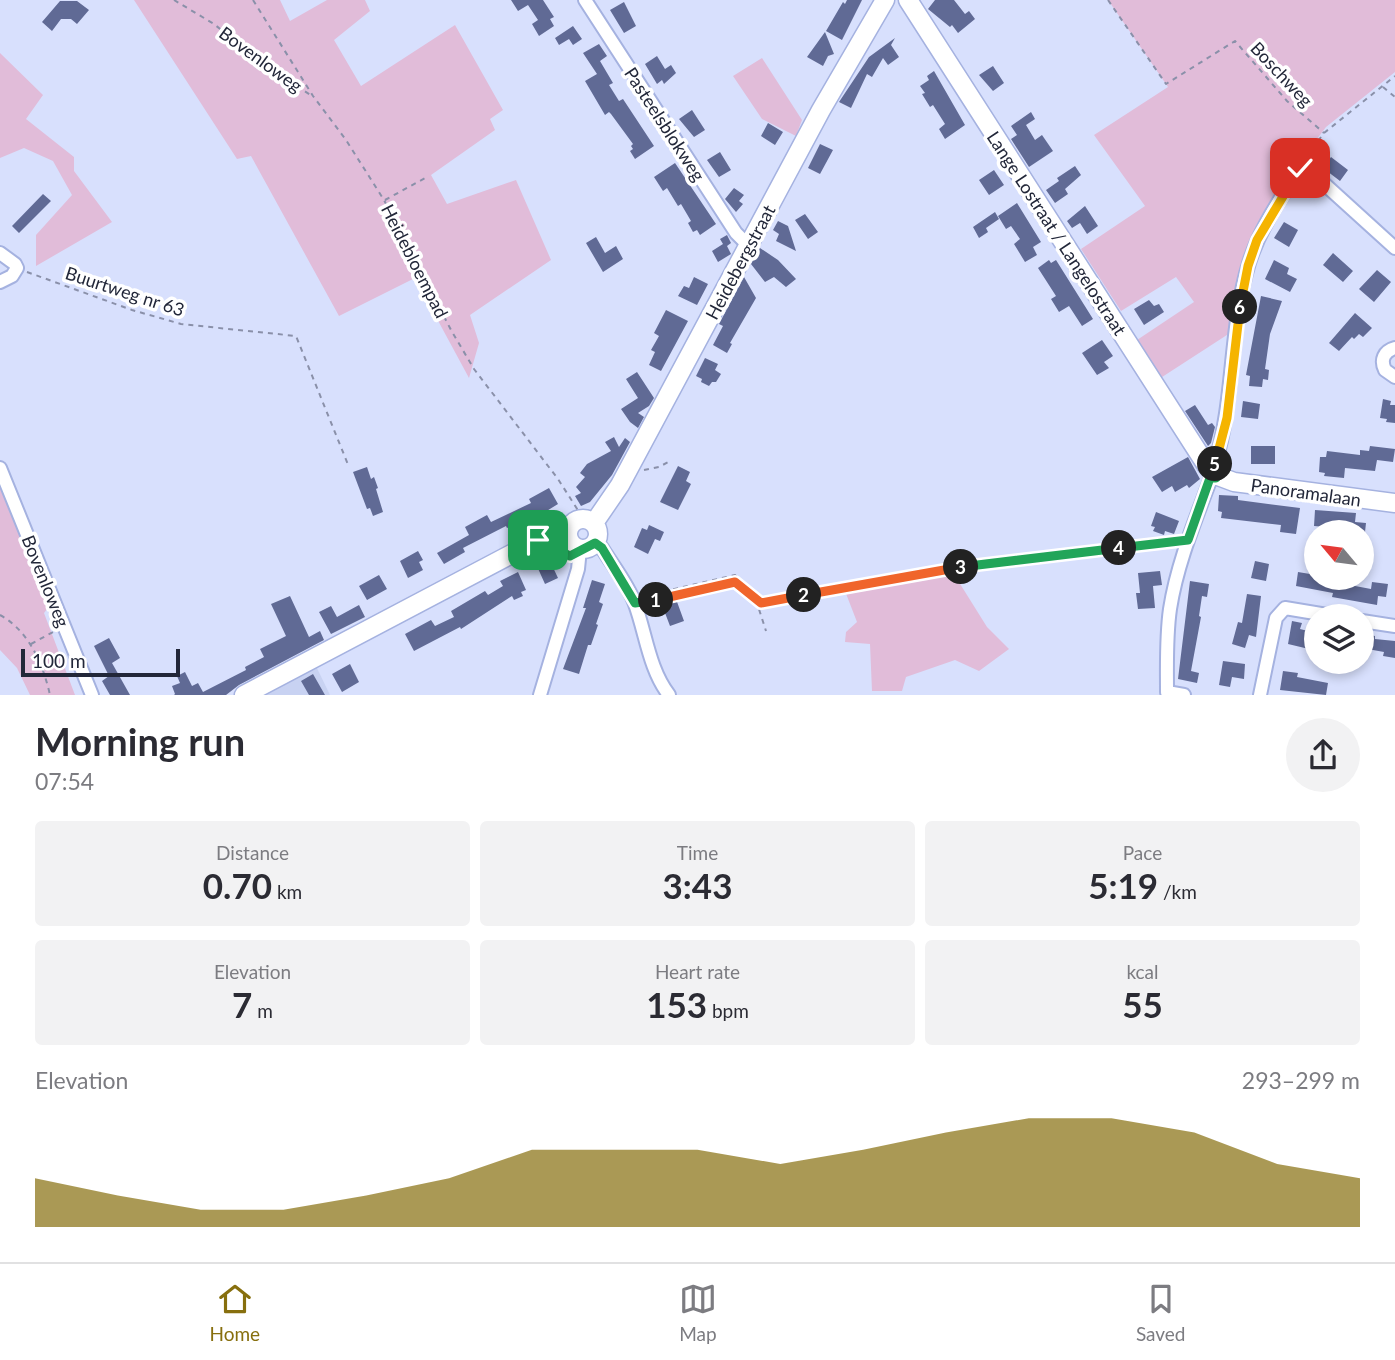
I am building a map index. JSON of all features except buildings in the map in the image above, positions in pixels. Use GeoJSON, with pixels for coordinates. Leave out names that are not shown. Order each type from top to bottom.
{"type":"FeatureCollection","features":[{"type":"Feature","properties":{"kind":"street","name":"Pasteelsblokweg"},"geometry":{"type":"LineString","coordinates":[[585,0],[736,233],[748,245]]}},
{"type":"Feature","properties":{"kind":"street","name":"Heidebergstraat"},"geometry":{"type":"LineString","coordinates":[[568,533],[574,522],[589,521],[610,502],[748,245],[885,0]]}},
{"type":"Feature","properties":{"kind":"street","name":"Lange Lostraat / Langelostraat"},"geometry":{"type":"LineString","coordinates":[[908,0],[1213,471]]}},
{"type":"Feature","properties":{"kind":"street"},"geometry":{"type":"LineString","coordinates":[[1184,695],[1167,692],[1170,610],[1178,568],[1213,471],[1227,418],[1237,323],[1248,266],[1257,240],[1300,168],[1320,180],[1395,248]]}},
{"type":"Feature","properties":{"kind":"street"},"geometry":{"type":"LineString","coordinates":[[0,253],[17,268],[12,276],[0,282]]}},
{"type":"Feature","properties":{"kind":"street"},"geometry":{"type":"LineString","coordinates":[[1395,348],[1385,354],[1382,360],[1386,372],[1395,377]]}},
{"type":"Feature","properties":{"kind":"street","name":"Bovenloweg"},"geometry":{"type":"LineString","coordinates":[[0,468],[92,695]]}},
{"type":"Feature","properties":{"kind":"street","name":"Panoramalaan"},"geometry":{"type":"LineString","coordinates":[[1213,471],[1234,482],[1395,503]]}},
{"type":"Feature","properties":{"kind":"street"},"geometry":{"type":"LineString","coordinates":[[540,695],[578,569],[588,546],[598,533],[589,521]]}},
{"type":"Feature","properties":{"kind":"street"},"geometry":{"type":"LineString","coordinates":[[244,695],[538,540],[568,533],[571,544],[602,548],[634,601],[648,651],[669,695]]}},
{"type":"Feature","properties":{"kind":"street"},"geometry":{"type":"LineString","coordinates":[[1259,695],[1276,618],[1285,608],[1304,611]]}},
{"type":"Feature","properties":{"kind":"street"},"geometry":{"type":"LineString","coordinates":[[1374,623],[1395,626]]}},
{"type":"Feature","properties":{"kind":"lane"},"geometry":{"type":"LineString","coordinates":[[538,540],[570,556],[588,546]]}},
{"type":"Feature","properties":{"kind":"path","name":"Bovenloweg"},"geometry":{"type":"LineString","coordinates":[[174,0],[214,24],[255,58],[313,96]]}},
{"type":"Feature","properties":{"kind":"path","name":"Heidebloempad"},"geometry":{"type":"LineString","coordinates":[[253,0],[313,96],[346,140],[384,200],[444,318],[474,369],[589,521]]}},
{"type":"Feature","properties":{"kind":"path","name":"Boschweg"},"geometry":{"type":"LineString","coordinates":[[1108,0],[1166,84],[1235,41],[1287,101],[1324,133]]}},
{"type":"Feature","properties":{"kind":"path"},"geometry":{"type":"LineString","coordinates":[[1300,168],[1324,133],[1395,76]]}},
{"type":"Feature","properties":{"kind":"path"},"geometry":{"type":"LineString","coordinates":[[1382,87],[1395,97]]}},
{"type":"Feature","properties":{"kind":"path"},"geometry":{"type":"LineString","coordinates":[[384,200],[427,177]]}},
{"type":"Feature","properties":{"kind":"path","name":"Buurtweg nr 63"},"geometry":{"type":"LineString","coordinates":[[17,268],[132,310],[181,324],[296,336],[349,467]]}},
{"type":"Feature","properties":{"kind":"path"},"geometry":{"type":"LineString","coordinates":[[630,467],[648,470],[670,461]]}},
{"type":"Feature","properties":{"kind":"path"},"geometry":{"type":"LineString","coordinates":[[634,601],[735,582],[741,584],[761,603],[933,570],[1188,540]]}},
{"type":"Feature","properties":{"kind":"path"},"geometry":{"type":"LineString","coordinates":[[634,601],[735,575],[756,600],[766,631]]}},
{"type":"Feature","properties":{"kind":"path"},"geometry":{"type":"LineString","coordinates":[[0,615],[9,620],[38,654],[50,695]]}},
{"type":"Feature","properties":{"kind":"path"},"geometry":{"type":"LineString","coordinates":[[30,644],[65,626]]}},
{"type":"Feature","properties":{"kind":"shaded area"},"geometry":{"type":"Polygon","coordinates":[[[134,0],[280,0],[290,21],[327,0],[365,0],[370,11],[334,40],[361,86],[455,25],[503,110],[490,119],[495,130],[431,175],[447,204],[516,180],[551,260],[470,315],[479,343],[469,378],[415,278],[339,316],[251,156],[237,159],[134,0]]]}},
{"type":"Feature","properties":{"kind":"shaded area"},"geometry":{"type":"Polygon","coordinates":[[[1108,0],[1395,0],[1395,72],[1326,127],[1305,155],[1254,240],[1230,333],[1159,379],[1137,340],[1194,302],[1176,277],[1121,311],[1081,249],[1145,206],[1094,135],[1168,87],[1108,0]]]}},
{"type":"Feature","properties":{"kind":"shaded area"},"geometry":{"type":"Polygon","coordinates":[[[0,53],[43,95],[26,119],[74,157],[74,171],[112,222],[36,266],[36,235],[72,195],[53,161],[24,148],[0,158],[0,53]]]}},
{"type":"Feature","properties":{"kind":"shaded area"},"geometry":{"type":"Polygon","coordinates":[[[762,58],[802,120],[796,136],[762,119],[733,76],[762,58]]]}},
{"type":"Feature","properties":{"kind":"shaded area"},"geometry":{"type":"Polygon","coordinates":[[[0,483],[51,604],[44,613],[75,695],[30,695],[17,668],[0,650],[0,483]]]}},
{"type":"Feature","properties":{"kind":"shaded area"},"geometry":{"type":"Polygon","coordinates":[[[952,571],[987,627],[1009,649],[979,671],[955,660],[906,677],[902,691],[872,691],[870,644],[845,642],[846,632],[857,622],[845,591],[952,571]]]}},
{"type":"Feature","properties":{"kind":"shaded area"},"geometry":{"type":"Polygon","coordinates":[[[315,664],[330,695],[265,695],[315,664]]]}},
{"type":"Feature","properties":{"kind":"route"},"geometry":{"type":"LineString","coordinates":[[538,540],[570,556],[595,543],[602,548],[635,603],[735,582],[741,584],[761,603],[933,570],[1188,540],[1210,478],[1216,478],[1220,473],[1215,464],[1227,418],[1237,323],[1248,266],[1257,240],[1300,168]]}}]}
